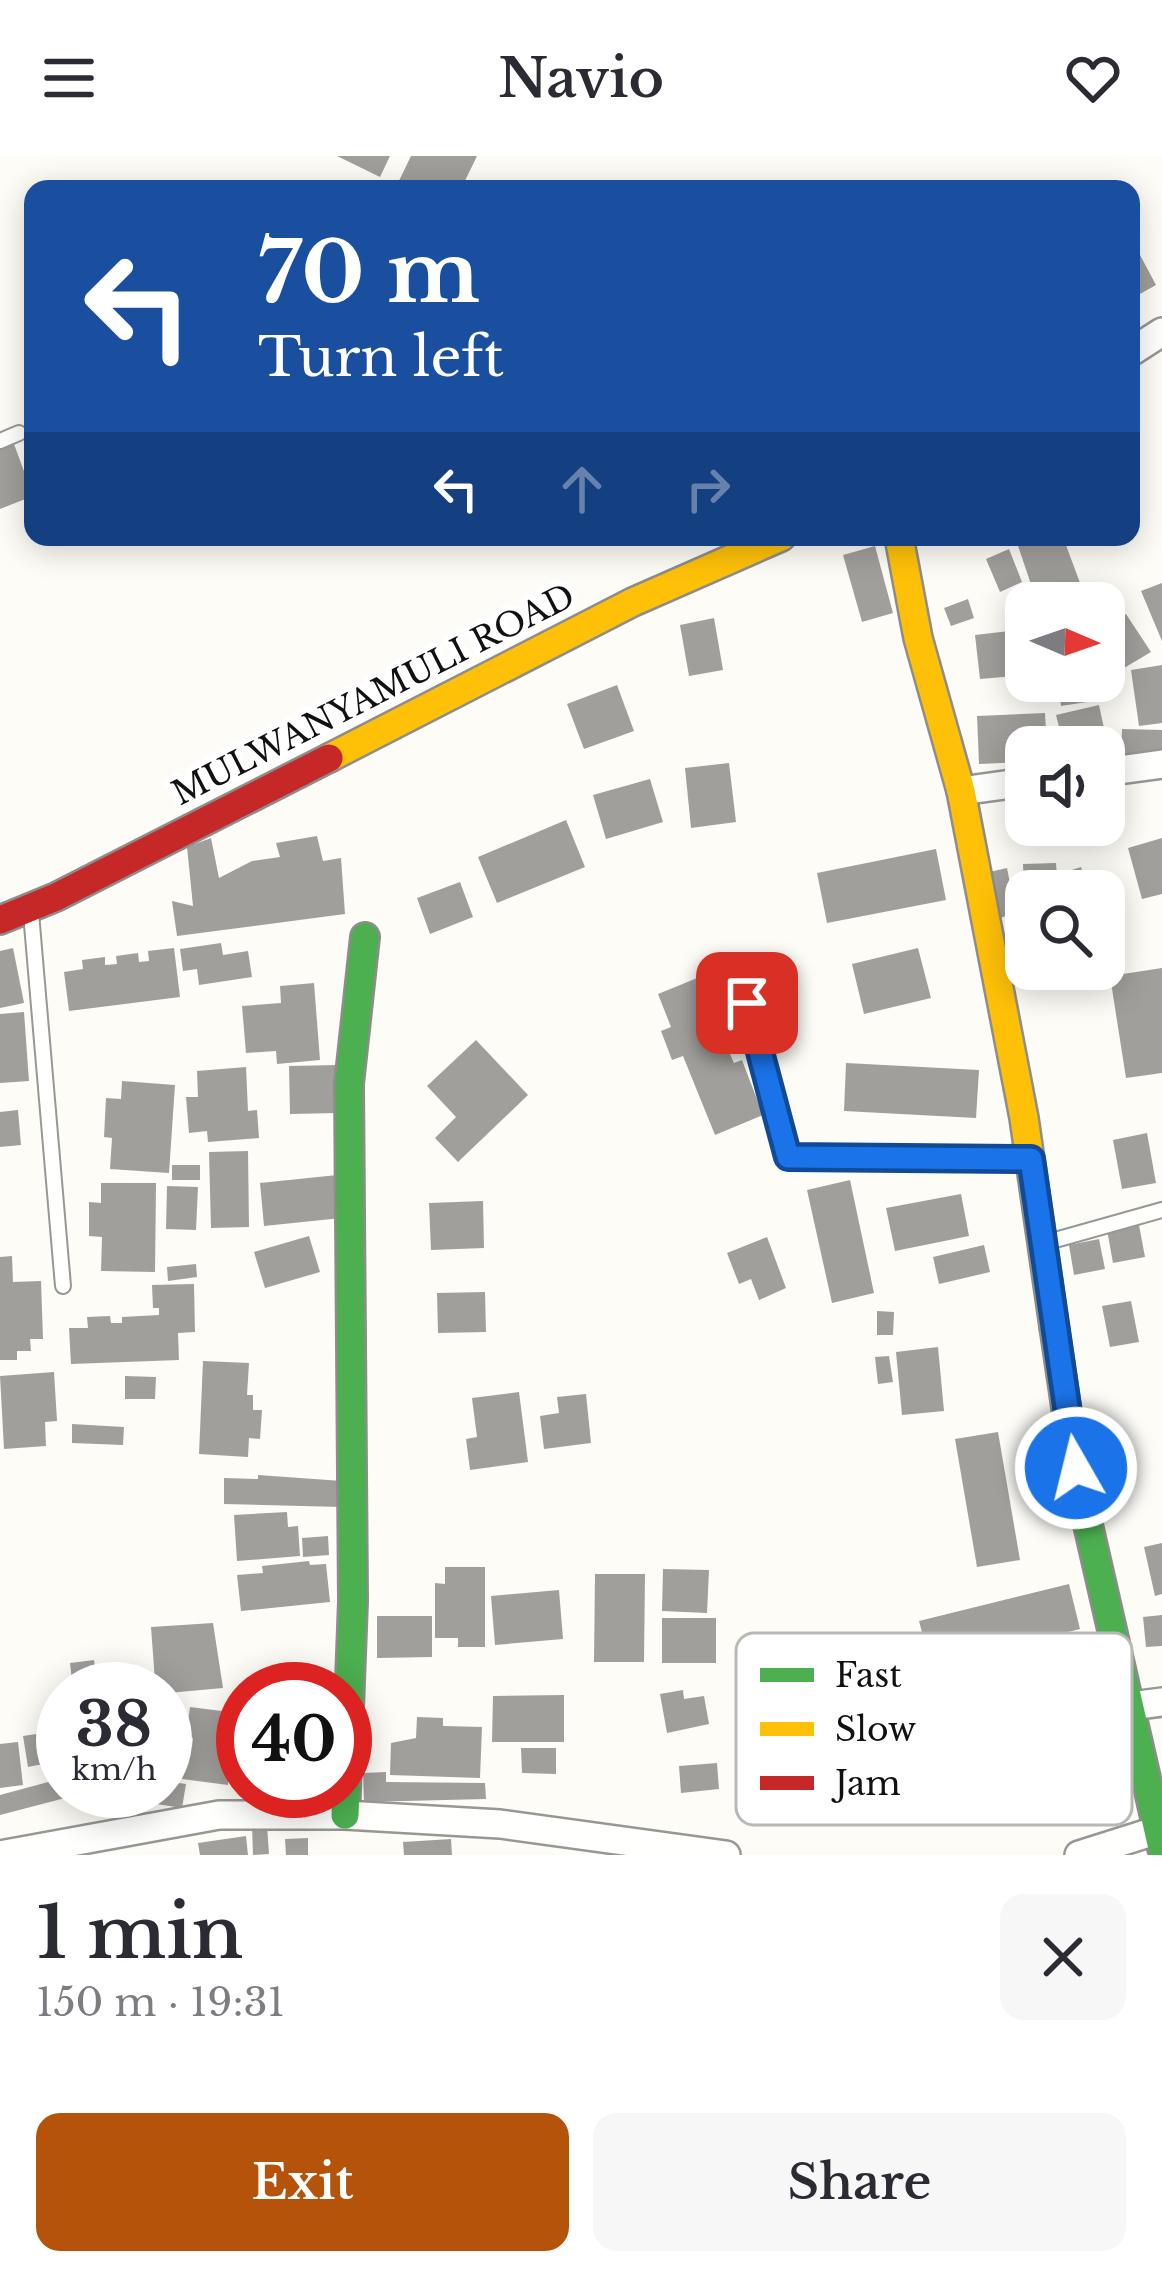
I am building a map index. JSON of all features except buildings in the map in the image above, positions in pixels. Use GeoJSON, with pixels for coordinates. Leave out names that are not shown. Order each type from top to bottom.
{"type":"FeatureCollection","features":[{"type":"Feature","properties":{"kind":"street","name":"MULWANYAMULI ROAD"},"geometry":{"type":"LineString","coordinates":[[0,920],[633,602],[761,546]]}},
{"type":"Feature","properties":{"kind":"street"},"geometry":{"type":"LineString","coordinates":[[901,546],[918,638],[961,791],[1031,1159],[1076,1468],[1114,1633]]}},
{"type":"Feature","properties":{"kind":"street"},"geometry":{"type":"LineString","coordinates":[[1125,769],[1162,764]]}},
{"type":"Feature","properties":{"kind":"street"},"geometry":{"type":"LineString","coordinates":[[961,791],[1005,785]]}},
{"type":"Feature","properties":{"kind":"street"},"geometry":{"type":"LineString","coordinates":[[350,1662],[349,1084],[364,937]]}},
{"type":"Feature","properties":{"kind":"street"},"geometry":{"type":"LineString","coordinates":[[1132,1706],[1162,1702]]}},
{"type":"Feature","properties":{"kind":"street"},"geometry":{"type":"LineString","coordinates":[[1079,1855],[1160,1839],[1132,1711]]}},
{"type":"Feature","properties":{"kind":"street"},"geometry":{"type":"LineString","coordinates":[[0,1855],[216,1816]]}},
{"type":"Feature","properties":{"kind":"street"},"geometry":{"type":"LineString","coordinates":[[372,1816],[594,1834],[726,1855]]}},
{"type":"Feature","properties":{"kind":"lane"},"geometry":{"type":"LineString","coordinates":[[0,440],[19,434]]}},
{"type":"Feature","properties":{"kind":"lane"},"geometry":{"type":"LineString","coordinates":[[30,908],[63,1286]]}},
{"type":"Feature","properties":{"kind":"lane"},"geometry":{"type":"LineString","coordinates":[[747,1003],[788,1157],[1031,1159]]}},
{"type":"Feature","properties":{"kind":"lane"},"geometry":{"type":"LineString","coordinates":[[1043,1244],[1162,1210]]}},
{"type":"Feature","properties":{"kind":"traffic: fast"},"geometry":{"type":"LineString","coordinates":[[351,1662],[349,1084],[365,937]]}},
{"type":"Feature","properties":{"kind":"traffic: fast"},"geometry":{"type":"LineString","coordinates":[[1054,1326],[1075,1468],[1113,1633]]}},
{"type":"Feature","properties":{"kind":"traffic: fast"},"geometry":{"type":"LineString","coordinates":[[1132,1717],[1162,1848]]}},
{"type":"Feature","properties":{"kind":"traffic: slow"},"geometry":{"type":"LineString","coordinates":[[329,758],[633,602],[761,546]]}},
{"type":"Feature","properties":{"kind":"traffic: slow"},"geometry":{"type":"LineString","coordinates":[[901,546],[918,638],[961,791],[1024,1118],[1054,1326]]}},
{"type":"Feature","properties":{"kind":"traffic: jam"},"geometry":{"type":"LineString","coordinates":[[0,920],[56,897],[329,758]]}},
{"type":"Feature","properties":{"kind":"route"},"geometry":{"type":"LineString","coordinates":[[747,1003],[788,1157],[1031,1159],[1076,1468]]}}]}
